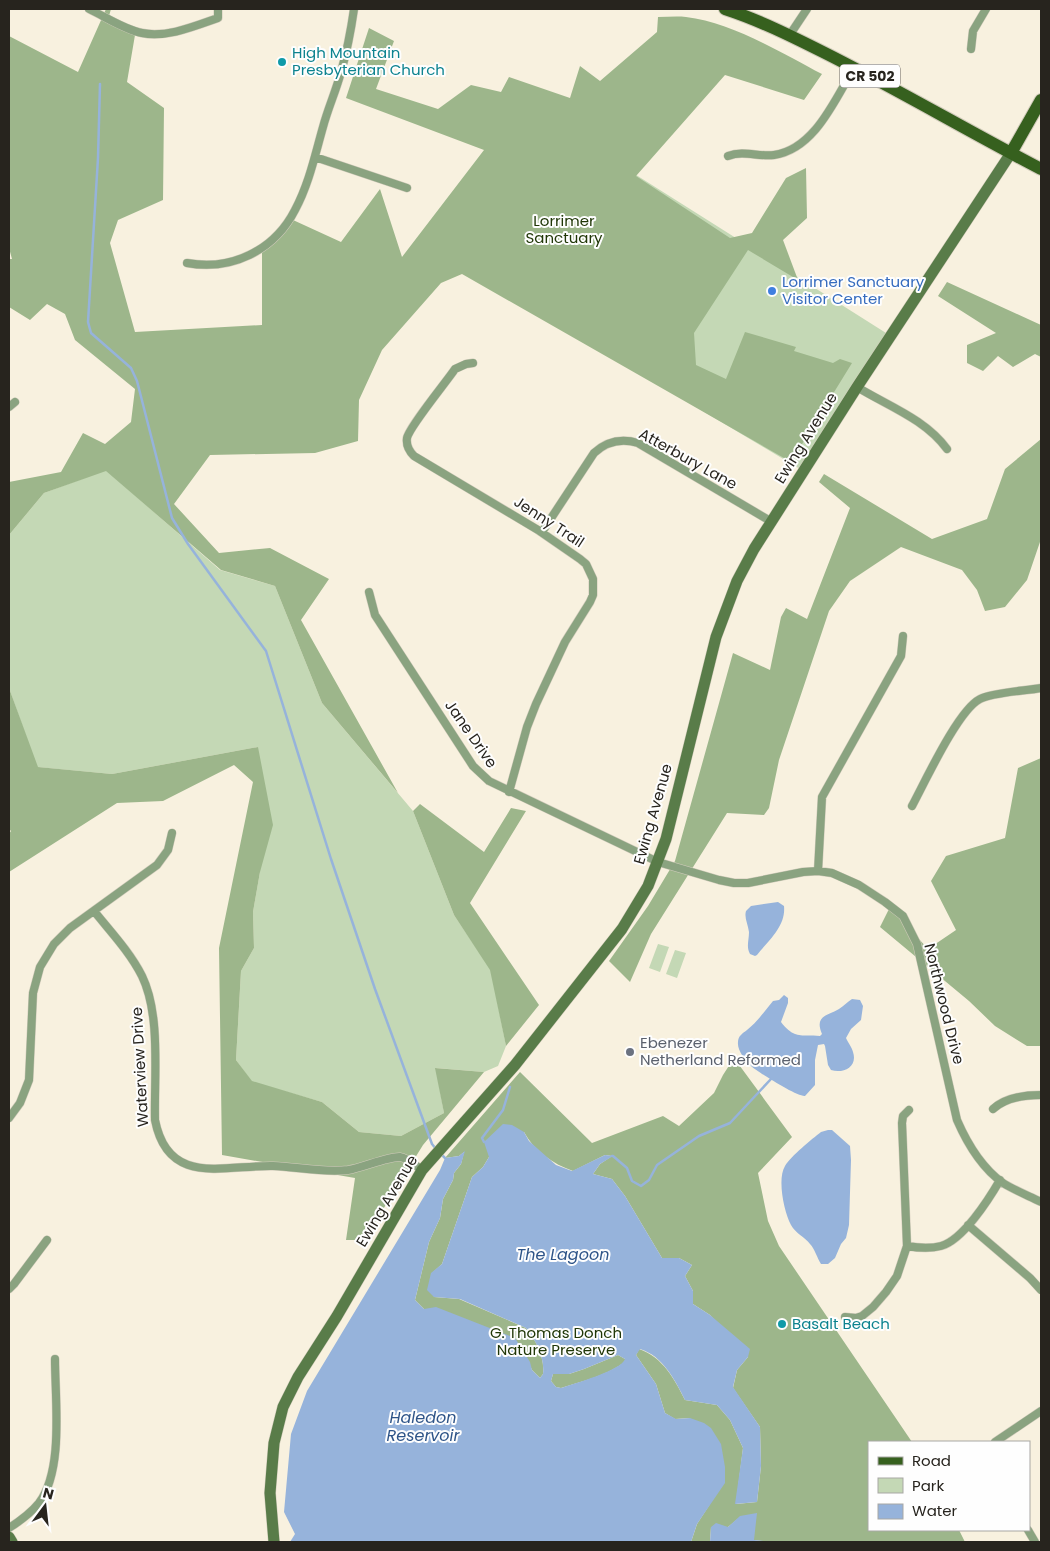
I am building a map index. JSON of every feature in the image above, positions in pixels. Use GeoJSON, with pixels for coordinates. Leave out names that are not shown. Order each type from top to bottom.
{"type":"FeatureCollection","features":[{"type":"Feature","properties":{"kind":"main road","name":"CR 502"},"geometry":{"type":"LineString","coordinates":[[725,9],[789,36],[854,68],[1011,153]]}},
{"type":"Feature","properties":{"kind":"main road","name":"Ewing Avenue"},"geometry":{"type":"LineString","coordinates":[[274,1542],[270,1493],[274,1443],[283,1407],[298,1377],[339,1313],[422,1170],[515,1066],[622,929],[648,886],[666,839],[721,621],[737,581],[857,387],[1011,153],[1041,100]]}},
{"type":"Feature","properties":{"kind":"main road"},"geometry":{"type":"LineString","coordinates":[[1011,153],[1041,169]]}},
{"type":"Feature","properties":{"kind":"main road"},"geometry":{"type":"LineString","coordinates":[[9,1537],[12,1542]]}},
{"type":"Feature","properties":{"kind":"street"},"geometry":{"type":"LineString","coordinates":[[88,9],[122,26],[152,34],[194,27],[218,18],[218,9]]}},
{"type":"Feature","properties":{"kind":"street"},"geometry":{"type":"LineString","coordinates":[[187,263],[202,266],[218,265],[232,262],[258,251],[280,232],[295,211],[315,157],[323,125],[341,74],[349,42],[354,9]]}},
{"type":"Feature","properties":{"kind":"street"},"geometry":{"type":"LineString","coordinates":[[789,36],[807,9]]}},
{"type":"Feature","properties":{"kind":"street"},"geometry":{"type":"LineString","coordinates":[[971,49],[973,31],[986,9]]}},
{"type":"Feature","properties":{"kind":"street"},"geometry":{"type":"LineString","coordinates":[[728,156],[748,152],[774,155],[803,141],[820,123],[854,68]]}},
{"type":"Feature","properties":{"kind":"street"},"geometry":{"type":"LineString","coordinates":[[315,157],[407,188]]}},
{"type":"Feature","properties":{"kind":"street","name":"Jenny Trail"},"geometry":{"type":"LineString","coordinates":[[473,363],[455,369],[409,432],[407,446],[414,456],[542,532],[586,564],[593,579],[593,595],[590,602],[565,642],[536,704],[527,727],[509,792]]}},
{"type":"Feature","properties":{"kind":"street"},"geometry":{"type":"LineString","coordinates":[[857,387],[922,424],[947,449]]}},
{"type":"Feature","properties":{"kind":"street","name":"Atterbury Lane"},"geometry":{"type":"LineString","coordinates":[[542,532],[594,453],[607,444],[622,440],[638,443],[772,522]]}},
{"type":"Feature","properties":{"kind":"street","name":"Jane Drive"},"geometry":{"type":"LineString","coordinates":[[369,592],[375,614],[473,766],[489,782],[658,862]]}},
{"type":"Feature","properties":{"kind":"street"},"geometry":{"type":"LineString","coordinates":[[818,871],[822,797],[901,656],[903,636]]}},
{"type":"Feature","properties":{"kind":"street"},"geometry":{"type":"LineString","coordinates":[[912,806],[957,723],[968,708],[986,696],[1041,688]]}},
{"type":"Feature","properties":{"kind":"street"},"geometry":{"type":"LineString","coordinates":[[9,1118],[20,1103],[29,1080],[33,993],[40,967],[54,944],[63,934],[157,865],[168,850],[172,832]]}},
{"type":"Feature","properties":{"kind":"street","name":"Northwood Drive"},"geometry":{"type":"LineString","coordinates":[[658,862],[734,883],[748,883],[803,872],[818,871],[832,873],[859,885],[903,916],[917,944],[957,1120],[965,1138],[984,1165],[1000,1180],[1041,1202]]}},
{"type":"Feature","properties":{"kind":"street","name":"Waterview Drive"},"geometry":{"type":"LineString","coordinates":[[94,911],[134,962],[148,992],[154,1022],[154,1120],[165,1147],[180,1161],[208,1170],[275,1166],[332,1171],[365,1166],[399,1157],[406,1159],[422,1170]]}},
{"type":"Feature","properties":{"kind":"street"},"geometry":{"type":"LineString","coordinates":[[993,1109],[999,1103],[1007,1100],[1041,1095]]}},
{"type":"Feature","properties":{"kind":"street"},"geometry":{"type":"LineString","coordinates":[[845,1317],[856,1318],[862,1316],[873,1307],[897,1276],[907,1246],[902,1123],[903,1116],[909,1110]]}},
{"type":"Feature","properties":{"kind":"street"},"geometry":{"type":"LineString","coordinates":[[907,1246],[920,1248],[942,1246],[955,1238],[987,1203],[1000,1180]]}},
{"type":"Feature","properties":{"kind":"street"},"geometry":{"type":"LineString","coordinates":[[968,1225],[1030,1278],[1041,1290]]}},
{"type":"Feature","properties":{"kind":"street"},"geometry":{"type":"LineString","coordinates":[[9,1289],[47,1240]]}},
{"type":"Feature","properties":{"kind":"street"},"geometry":{"type":"LineString","coordinates":[[9,1528],[36,1507],[45,1493],[50,1479],[56,1450],[55,1359]]}},
{"type":"Feature","properties":{"kind":"street"},"geometry":{"type":"LineString","coordinates":[[996,1441],[1041,1410]]}},
{"type":"Feature","properties":{"kind":"green space"},"geometry":{"type":"Polygon","coordinates":[[[106,9],[111,9],[107,23],[135,35],[127,82],[164,108],[163,200],[118,220],[110,243],[135,332],[262,325],[262,247],[293,220],[341,242],[380,189],[402,257],[484,150],[346,98],[369,28],[394,41],[376,89],[438,109],[471,85],[501,92],[509,77],[570,98],[580,66],[600,81],[657,32],[658,17],[686,17],[721,25],[773,48],[822,74],[804,100],[725,75],[636,176],[730,238],[752,233],[786,178],[806,168],[807,218],[783,240],[798,280],[748,250],[694,333],[696,365],[726,379],[745,332],[796,347],[794,351],[833,363],[840,359],[852,363],[791,462],[462,274],[441,283],[382,350],[359,400],[358,441],[315,453],[210,455],[174,504],[219,553],[270,548],[329,579],[301,620],[398,793],[322,703],[275,586],[221,570],[106,471],[44,493],[9,535],[9,482],[61,472],[83,433],[105,444],[131,422],[135,389],[75,340],[65,314],[47,304],[30,320],[9,307],[9,259],[12,259],[9,248],[9,36],[78,72],[106,9]]]}},
{"type":"Feature","properties":{"kind":"green space","name":"Lorrimer Sanctuary"},"geometry":{"type":"Polygon","coordinates":[[[505,92],[886,333],[800,469],[463,268],[505,92]]]}},
{"type":"Feature","properties":{"kind":"green space"},"geometry":{"type":"Polygon","coordinates":[[[947,282],[1041,325],[1041,357],[1035,354],[1013,367],[998,356],[983,371],[967,363],[967,345],[996,333],[938,296],[947,282]]]}},
{"type":"Feature","properties":{"kind":"green space"},"geometry":{"type":"Polygon","coordinates":[[[1041,439],[1041,539],[1027,580],[1005,607],[985,611],[977,590],[962,570],[901,547],[850,581],[829,611],[779,760],[769,808],[764,815],[727,813],[651,934],[630,982],[609,961],[648,906],[675,861],[733,653],[770,670],[781,617],[786,608],[807,619],[850,508],[819,482],[824,474],[932,539],[987,519],[1005,469],[1041,439]]]}},
{"type":"Feature","properties":{"kind":"green space"},"geometry":{"type":"Polygon","coordinates":[[[106,470],[220,570],[275,586],[322,703],[413,811],[454,915],[491,970],[506,1046],[498,1066],[484,1072],[436,1068],[444,1113],[401,1136],[359,1132],[322,1102],[252,1082],[236,1060],[241,971],[254,948],[253,912],[260,872],[258,747],[112,774],[37,767],[9,688],[9,535],[44,493],[106,470]]]}},
{"type":"Feature","properties":{"kind":"green space"},"geometry":{"type":"Polygon","coordinates":[[[9,688],[38,767],[112,774],[258,747],[273,825],[260,872],[253,912],[254,948],[241,971],[236,1060],[252,1081],[322,1102],[359,1132],[401,1136],[444,1113],[435,1068],[484,1072],[423,1145],[364,1240],[346,1240],[355,1178],[222,1155],[219,948],[253,782],[234,765],[163,801],[117,803],[9,872],[9,834],[11,831],[9,829],[9,688]]]}},
{"type":"Feature","properties":{"kind":"green space"},"geometry":{"type":"Polygon","coordinates":[[[1041,758],[1041,1046],[1027,1046],[995,1026],[969,1001],[880,927],[890,907],[928,949],[956,930],[931,881],[946,856],[1005,838],[1018,768],[1041,758]]]}},
{"type":"Feature","properties":{"kind":"green space"},"geometry":{"type":"Polygon","coordinates":[[[420,804],[484,852],[511,808],[526,811],[470,903],[539,1005],[506,1046],[490,970],[454,915],[413,811],[420,804]]]}},
{"type":"Feature","properties":{"kind":"green space"},"geometry":{"type":"Polygon","coordinates":[[[658,944],[669,947],[660,972],[649,968],[658,944]]]}},
{"type":"Feature","properties":{"kind":"green space"},"geometry":{"type":"Polygon","coordinates":[[[675,950],[686,953],[677,978],[666,974],[675,950]]]}},
{"type":"Feature","properties":{"kind":"green space"},"geometry":{"type":"Polygon","coordinates":[[[734,1058],[792,1137],[758,1173],[768,1221],[779,1246],[911,1441],[868,1441],[868,1531],[960,1531],[965,1542],[772,1542],[753,1540],[756,1514],[740,1517],[728,1527],[711,1527],[710,1542],[691,1542],[697,1524],[710,1504],[690,1418],[675,1419],[665,1413],[656,1384],[636,1355],[639,1349],[661,1363],[672,1377],[685,1400],[717,1405],[730,1420],[743,1448],[736,1504],[757,1502],[761,1466],[760,1427],[733,1388],[737,1370],[748,1357],[710,1315],[693,1304],[693,1291],[685,1276],[692,1265],[679,1258],[662,1258],[625,1196],[612,1179],[593,1174],[600,1164],[612,1156],[605,1155],[573,1171],[558,1165],[545,1156],[533,1145],[524,1132],[489,1157],[483,1167],[472,1177],[442,1264],[431,1274],[434,1297],[459,1299],[526,1328],[536,1344],[543,1362],[543,1374],[540,1378],[532,1370],[520,1344],[424,1309],[415,1300],[429,1242],[440,1218],[443,1199],[453,1180],[454,1173],[461,1164],[464,1152],[459,1156],[445,1158],[520,1072],[592,1143],[663,1116],[679,1126],[714,1093],[734,1058]]]}},
{"type":"Feature","properties":{"kind":"green space"},"geometry":{"type":"Polygon","coordinates":[[[618,1355],[625,1359],[625,1362],[602,1375],[561,1388],[556,1387],[551,1381],[553,1374],[569,1374],[618,1355]]]}},
{"type":"Feature","properties":{"kind":"water"},"geometry":{"type":"Polygon","coordinates":[[[778,902],[784,906],[780,926],[757,955],[750,954],[748,949],[749,932],[746,911],[751,906],[778,902]]]}},
{"type":"Feature","properties":{"kind":"water"},"geometry":{"type":"Polygon","coordinates":[[[784,995],[788,998],[788,1003],[781,1022],[790,1032],[799,1035],[820,1036],[822,1034],[820,1023],[823,1017],[841,1008],[852,999],[860,1000],[863,1006],[861,1020],[851,1029],[846,1038],[852,1048],[853,1062],[845,1070],[831,1070],[828,1065],[824,1044],[818,1045],[815,1060],[815,1085],[805,1096],[786,1089],[751,1066],[740,1052],[738,1045],[741,1035],[754,1024],[773,1001],[779,1000],[784,995]]]}},
{"type":"Feature","properties":{"kind":"water","name":"Haledon Reservoir"},"geometry":{"type":"Polygon","coordinates":[[[503,1124],[512,1125],[524,1132],[529,1141],[556,1165],[572,1171],[605,1155],[613,1156],[600,1164],[593,1174],[612,1179],[625,1196],[662,1258],[679,1258],[692,1265],[685,1276],[693,1291],[693,1304],[710,1315],[750,1349],[748,1357],[737,1370],[733,1387],[760,1427],[761,1466],[757,1502],[735,1504],[743,1448],[730,1420],[717,1405],[685,1400],[662,1363],[648,1352],[640,1349],[636,1355],[656,1384],[665,1413],[676,1419],[690,1418],[704,1423],[711,1428],[721,1444],[725,1467],[725,1483],[697,1524],[691,1542],[290,1542],[295,1534],[284,1512],[291,1434],[307,1391],[440,1170],[445,1158],[459,1156],[465,1151],[461,1164],[454,1173],[453,1180],[443,1199],[440,1218],[429,1242],[415,1300],[424,1309],[436,1307],[515,1338],[530,1362],[532,1370],[540,1378],[543,1374],[543,1362],[539,1350],[526,1328],[460,1299],[434,1297],[427,1290],[431,1273],[442,1264],[472,1177],[483,1167],[489,1157],[484,1142],[503,1124]],[[618,1355],[569,1374],[553,1374],[551,1381],[556,1387],[561,1388],[607,1372],[625,1359],[618,1355]]]}},
{"type":"Feature","properties":{"kind":"water"},"geometry":{"type":"Polygon","coordinates":[[[832,1130],[850,1146],[849,1225],[846,1238],[835,1258],[828,1264],[821,1264],[812,1246],[791,1225],[784,1204],[782,1179],[785,1166],[792,1157],[821,1132],[832,1130]]]}},
{"type":"Feature","properties":{"kind":"water"},"geometry":{"type":"Polygon","coordinates":[[[757,1513],[754,1540],[772,1542],[710,1542],[711,1527],[716,1523],[728,1527],[740,1516],[757,1513]]]}},
{"type":"Feature","properties":{"kind":"waterway"},"geometry":{"type":"LineString","coordinates":[[100,84],[98,158],[88,322],[91,333],[131,368],[137,381],[172,518],[188,544],[266,651],[331,859],[375,989],[432,1144],[436,1149]]}},
{"type":"Feature","properties":{"kind":"waterway"},"geometry":{"type":"LineString","coordinates":[[612,1156],[627,1168],[632,1181],[641,1186],[649,1180],[657,1165],[699,1136],[730,1123],[771,1079]]}},
{"type":"Feature","properties":{"kind":"waterway"},"geometry":{"type":"LineString","coordinates":[[484,1142],[482,1138],[503,1110],[510,1087]]}},
{"type":"Feature","properties":{"kind":"waterway"},"geometry":{"type":"LineString","coordinates":[[440,1153],[445,1158]]}},
{"type":"Feature","properties":{"kind":"place","name":"High Mountain Presbyterian Church"},"geometry":{"type":"Point","coordinates":[282,62]}},
{"type":"Feature","properties":{"kind":"place","name":"Lorrimer Sanctuary Visitor Center"},"geometry":{"type":"Point","coordinates":[772,291]}},
{"type":"Feature","properties":{"kind":"place","name":"Ebenezer Netherland Reformed"},"geometry":{"type":"Point","coordinates":[630,1052]}},
{"type":"Feature","properties":{"kind":"place","name":"Basalt Beach"},"geometry":{"type":"Point","coordinates":[782,1324]}},
{"type":"Feature","properties":{"kind":"water label","name":"The Lagoon"},"geometry":{"type":"Point","coordinates":[563,1254]}},
{"type":"Feature","properties":{"kind":"park label","name":"G. Thomas Donch Nature Preserve"},"geometry":{"type":"Point","coordinates":[556,1342]}}]}
